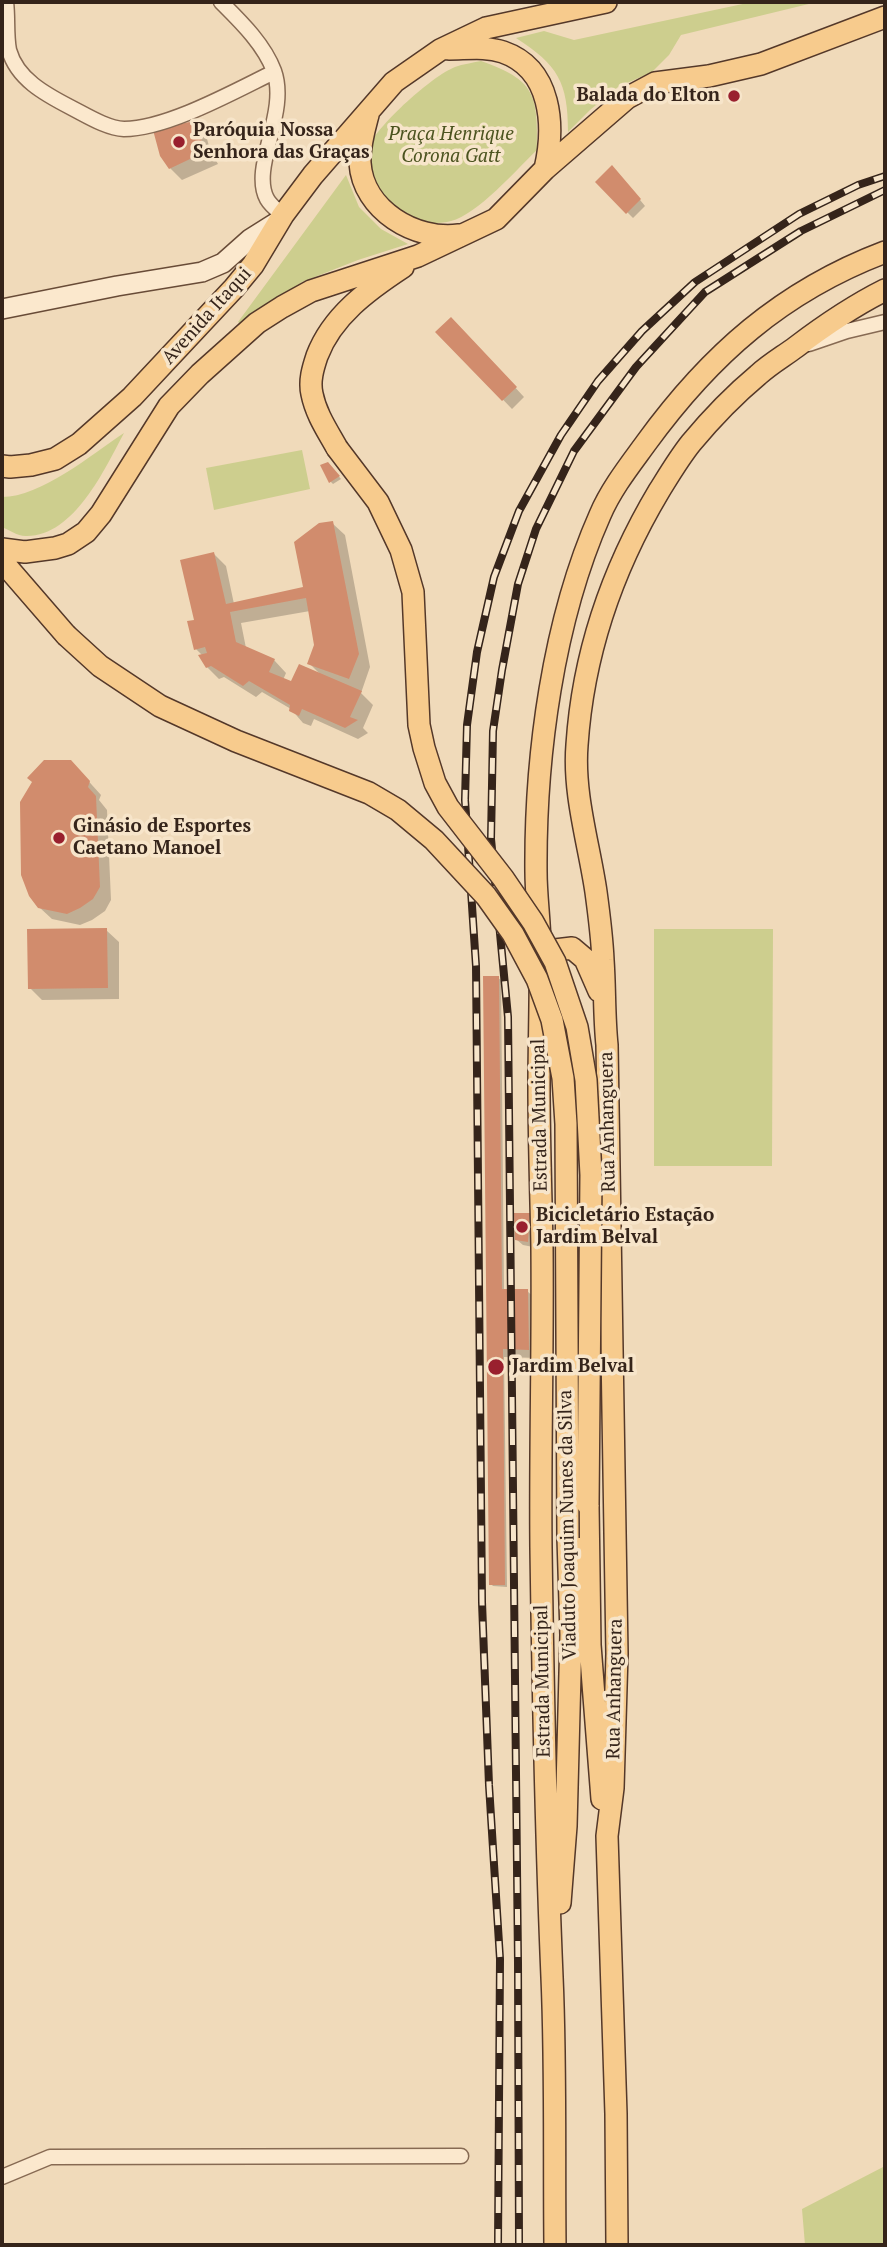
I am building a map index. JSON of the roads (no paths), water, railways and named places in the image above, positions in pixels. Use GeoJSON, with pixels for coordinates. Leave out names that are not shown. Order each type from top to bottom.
{"type":"FeatureCollection","features":[{"type":"Feature","properties":{"kind":"main road"},"geometry":{"type":"LineString","coordinates":[[468,234],[451,236],[407,227],[395,220],[374,198],[368,189],[360,163],[370,110],[394,82],[440,50],[486,28],[606,2]]}},
{"type":"Feature","properties":{"kind":"main road"},"geometry":{"type":"LineString","coordinates":[[2,549],[25,552],[55,548],[86,533],[101,514],[169,406],[257,323],[311,291],[418,256],[496,219],[545,169],[612,108],[655,83],[709,76],[761,64],[885,17]]}},
{"type":"Feature","properties":{"kind":"main road"},"geometry":{"type":"LineString","coordinates":[[440,50],[490,49],[517,59],[532,74],[545,94],[548,108],[550,148],[545,169]]}},
{"type":"Feature","properties":{"kind":"main road","name":"Avenida Itaqui"},"geometry":{"type":"LineString","coordinates":[[2,466],[31,465],[55,458],[79,444],[132,397],[234,288],[253,265],[280,218],[313,175],[370,110]]}},
{"type":"Feature","properties":{"kind":"main road"},"geometry":{"type":"LineString","coordinates":[[2,309],[202,272],[223,263],[250,239],[280,218]]}},
{"type":"Feature","properties":{"kind":"main road","name":"Estrada Municipal"},"geometry":{"type":"LineString","coordinates":[[555,2245],[541,1542],[540,968],[536,874],[538,803],[553,673],[576,580],[602,509],[667,414],[701,374],[771,312],[818,282],[859,261],[885,252]]}},
{"type":"Feature","properties":{"kind":"main road","name":"Viaduto Joaquim Nunes da Silva"},"geometry":{"type":"LineString","coordinates":[[418,256],[367,292],[338,319],[323,341],[312,370],[311,391],[317,412],[337,448],[378,502],[401,550],[413,592],[419,725],[435,783],[448,807],[533,922],[563,982],[579,1036],[586,1080],[591,1175],[588,1505],[590,1645],[600,1786],[607,1836]]}},
{"type":"Feature","properties":{"kind":"main road","name":"Rua Anhanguera"},"geometry":{"type":"LineString","coordinates":[[617,2245],[617,2124],[607,1836],[613,1788],[617,1654],[607,1045],[603,1007],[603,961],[591,858],[580,802],[577,746],[585,681],[606,601],[628,548],[647,511],[690,445],[722,409],[759,374],[856,304],[885,290]]}},
{"type":"Feature","properties":{"kind":"main road","name":"Viaduto Joaquim Nunes da Silva"},"geometry":{"type":"LineString","coordinates":[[2,561],[66,635],[100,666],[160,706],[236,741],[369,793],[398,810],[434,840],[472,881],[513,934],[537,979],[552,1020],[563,1079],[566,1124],[571,1635],[566,1826],[559,1926],[550,1958]]}},
{"type":"Feature","properties":{"kind":"main road"},"geometry":{"type":"LineString","coordinates":[[540,968],[555,950],[572,948],[579,952],[590,970],[603,1007]]}},
{"type":"Feature","properties":{"kind":"street"},"geometry":{"type":"LineString","coordinates":[[6,2],[9,48],[22,74],[44,93],[98,121],[122,129],[145,127],[172,119],[274,72]]}},
{"type":"Feature","properties":{"kind":"street"},"geometry":{"type":"LineString","coordinates":[[220,2],[262,49],[274,72],[276,109],[263,169],[263,183],[267,199],[280,218]]}},
{"type":"Feature","properties":{"kind":"street"},"geometry":{"type":"LineString","coordinates":[[792,350],[847,331],[885,322]]}},
{"type":"Feature","properties":{"kind":"street"},"geometry":{"type":"LineString","coordinates":[[2,2177],[50,2157],[461,2156]]}},
{"type":"Feature","properties":{"kind":"railway"},"geometry":{"type":"LineString","coordinates":[[498,2245],[500,1959],[489,1785],[482,1602],[476,966],[465,800],[467,725],[477,652],[494,577],[519,511],[561,435],[598,381],[642,331],[695,282],[799,214],[858,185],[885,176]]}},
{"type":"Feature","properties":{"kind":"railway"},"geometry":{"type":"LineString","coordinates":[[519,2245],[508,1017],[491,839],[493,731],[502,670],[518,584],[536,529],[574,451],[636,367],[705,292],[801,231],[885,190]]}},
{"type":"Feature","properties":{"kind":"place","name":"Balada do Elton"},"geometry":{"type":"Point","coordinates":[734,96]}},
{"type":"Feature","properties":{"kind":"place","name":"Paróquia Nossa Senhora das Graças"},"geometry":{"type":"Point","coordinates":[179,142]}},
{"type":"Feature","properties":{"kind":"place","name":"Ginásio de Esportes Caetano Manoel"},"geometry":{"type":"Point","coordinates":[59,838]}},
{"type":"Feature","properties":{"kind":"place","name":"Bicicletário Estação Jardim Belval"},"geometry":{"type":"Point","coordinates":[522,1227]}},
{"type":"Feature","properties":{"kind":"place","name":"Jardim Belval"},"geometry":{"type":"Point","coordinates":[496,1367]}},
{"type":"Feature","properties":{"kind":"park label","name":"Praça Henrique Corona Gatt"},"geometry":{"type":"Point","coordinates":[451,146]}}]}
